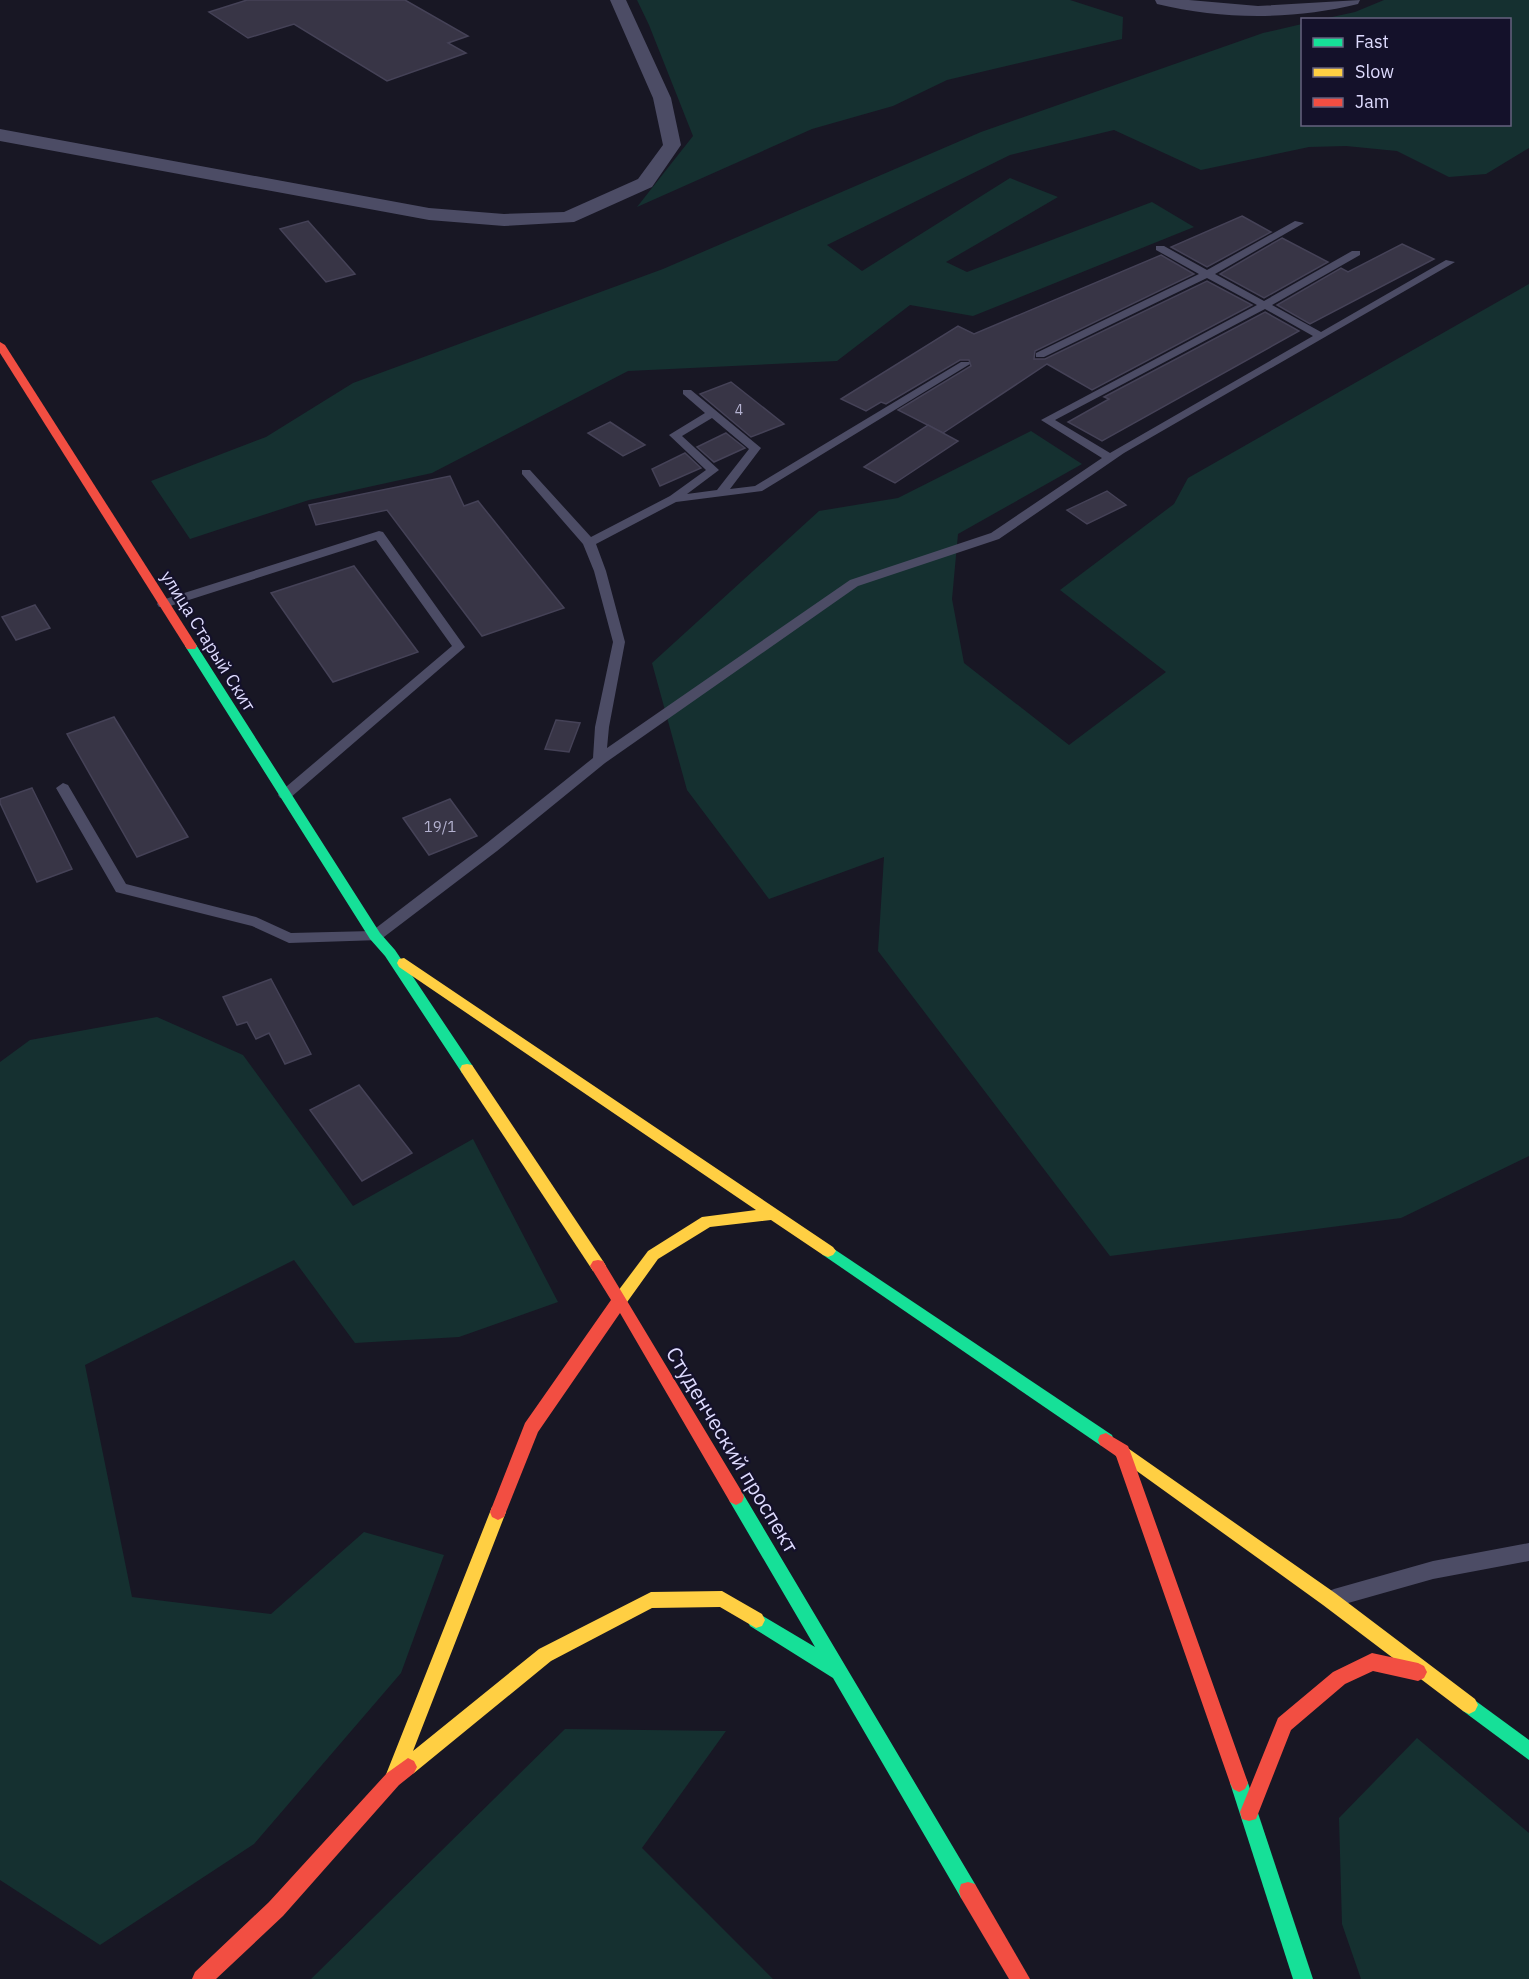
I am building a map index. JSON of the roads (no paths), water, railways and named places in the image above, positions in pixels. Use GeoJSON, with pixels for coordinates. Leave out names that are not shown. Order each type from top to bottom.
{"type":"FeatureCollection","features":[{"type":"Feature","properties":{"kind":"main road","name":"улица Старый Скит"},"geometry":{"type":"LineString","coordinates":[[0,345],[375,936],[390,953]]}},
{"type":"Feature","properties":{"kind":"main road"},"geometry":{"type":"LineString","coordinates":[[390,953],[1122,1451],[1329,1599],[1529,1751]]}},
{"type":"Feature","properties":{"kind":"main road","name":"Студенческий проспект"},"geometry":{"type":"LineString","coordinates":[[390,953],[620,1300],[1020,1979]]}},
{"type":"Feature","properties":{"kind":"main road"},"geometry":{"type":"LineString","coordinates":[[393,1779],[531,1428],[653,1255],[707,1221],[773,1214]]}},
{"type":"Feature","properties":{"kind":"main road"},"geometry":{"type":"LineString","coordinates":[[1122,1451],[1249,1812],[1303,1979]]}},
{"type":"Feature","properties":{"kind":"main road"},"geometry":{"type":"LineString","coordinates":[[202,1979],[276,1909],[393,1779],[545,1655],[651,1600],[722,1599],[839,1672]]}},
{"type":"Feature","properties":{"kind":"main road"},"geometry":{"type":"LineString","coordinates":[[1249,1812],[1284,1724],[1339,1678],[1372,1662],[1429,1674]]}},
{"type":"Feature","properties":{"kind":"street"},"geometry":{"type":"LineString","coordinates":[[0,135],[429,214],[504,220],[567,218],[645,183],[672,145],[662,98],[618,0]]}},
{"type":"Feature","properties":{"kind":"street"},"geometry":{"type":"LineString","coordinates":[[1163,0],[1253,11],[1337,5],[1352,0]]}},
{"type":"Feature","properties":{"kind":"lane"},"geometry":{"type":"LineString","coordinates":[[1040,355],[1207,274],[1299,224]]}},
{"type":"Feature","properties":{"kind":"lane"},"geometry":{"type":"LineString","coordinates":[[1160,248],[1321,336]]}},
{"type":"Feature","properties":{"kind":"lane"},"geometry":{"type":"LineString","coordinates":[[1110,458],[1047,420],[1263,306],[1356,253]]}},
{"type":"Feature","properties":{"kind":"lane"},"geometry":{"type":"LineString","coordinates":[[63,788],[121,888],[256,922],[288,938],[375,936],[492,847],[600,760],[854,583],[994,536],[1110,458],[1450,262]]}},
{"type":"Feature","properties":{"kind":"lane"},"geometry":{"type":"LineString","coordinates":[[673,499],[758,489],[965,364]]}},
{"type":"Feature","properties":{"kind":"lane"},"geometry":{"type":"LineString","coordinates":[[687,392],[755,448],[720,494]]}},
{"type":"Feature","properties":{"kind":"lane"},"geometry":{"type":"LineString","coordinates":[[589,543],[673,499],[713,470],[675,435],[713,413]]}},
{"type":"Feature","properties":{"kind":"lane"},"geometry":{"type":"LineString","coordinates":[[526,472],[589,543],[600,571],[619,642],[602,727],[600,760]]}},
{"type":"Feature","properties":{"kind":"lane"},"geometry":{"type":"LineString","coordinates":[[163,604],[379,535],[459,647],[285,795]]}},
{"type":"Feature","properties":{"kind":"lane"},"geometry":{"type":"LineString","coordinates":[[1329,1599],[1433,1570],[1529,1552]]}}]}
